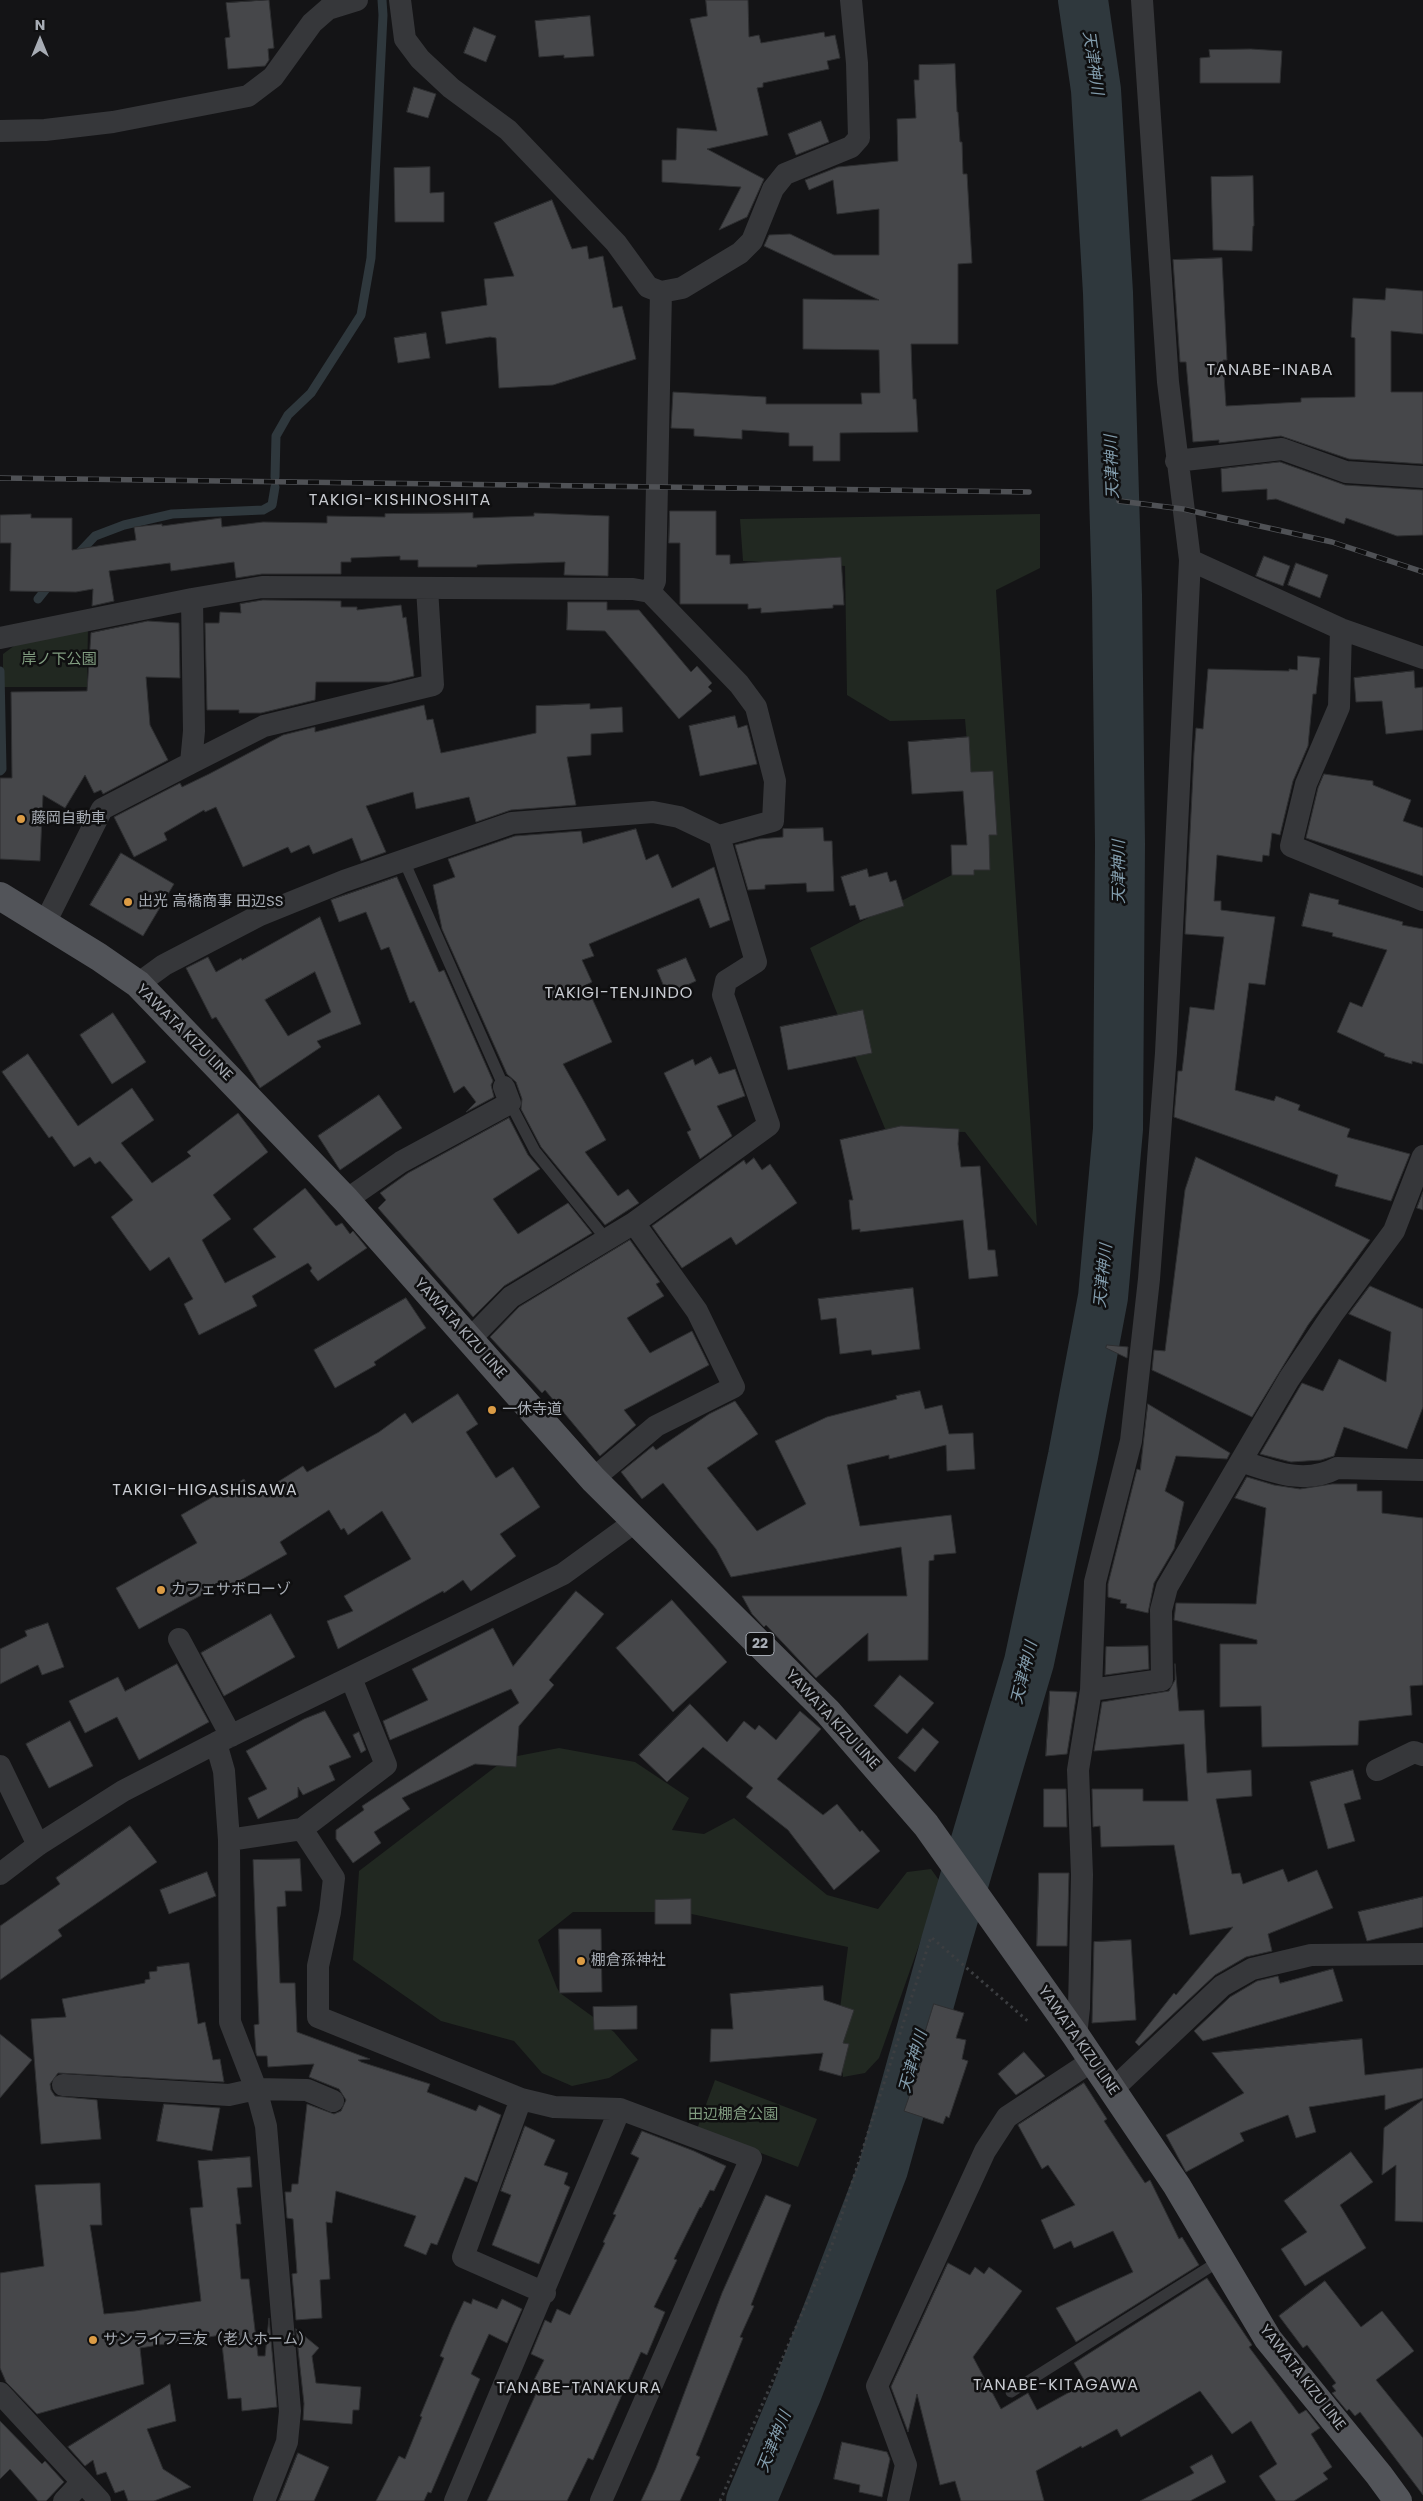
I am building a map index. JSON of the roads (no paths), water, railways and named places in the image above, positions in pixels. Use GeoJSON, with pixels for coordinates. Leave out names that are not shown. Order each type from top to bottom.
{"type":"FeatureCollection","features":[{"type":"Feature","properties":{"kind":"main road","name":"YAWATA KIZU LINE"},"geometry":{"type":"LineString","coordinates":[[0,896],[99,957],[138,984],[346,1200],[593,1479],[828,1712],[926,1824],[1076,2036],[1177,2186],[1268,2339],[1398,2501]]}},
{"type":"Feature","properties":{"kind":"street"},"geometry":{"type":"LineString","coordinates":[[0,131],[45,130],[113,122],[248,96],[273,77],[312,23],[328,9],[357,0]]}},
{"type":"Feature","properties":{"kind":"street"},"geometry":{"type":"LineString","coordinates":[[400,0],[405,39],[420,59],[451,88],[508,130],[616,243],[648,287],[661,292],[682,288],[740,253],[752,241],[773,189],[785,174],[851,147],[859,138],[857,63],[851,0]]}},
{"type":"Feature","properties":{"kind":"street"},"geometry":{"type":"LineString","coordinates":[[1076,2036],[1079,2008],[1082,1874],[1078,1770],[1091,1690],[1095,1582],[1131,1441],[1149,1279],[1166,1053],[1190,560],[1176,461],[1168,382],[1142,0]]}},
{"type":"Feature","properties":{"kind":"street"},"geometry":{"type":"LineString","coordinates":[[650,592],[655,581],[661,292]]}},
{"type":"Feature","properties":{"kind":"street"},"geometry":{"type":"LineString","coordinates":[[1176,461],[1282,448],[1346,472],[1423,477]]}},
{"type":"Feature","properties":{"kind":"street"},"geometry":{"type":"LineString","coordinates":[[1190,560],[1341,629],[1423,658]]}},
{"type":"Feature","properties":{"kind":"street"},"geometry":{"type":"LineString","coordinates":[[0,638],[262,587],[633,589],[650,592],[667,607],[739,684],[756,707],[775,781],[773,821],[719,836],[678,817],[654,812],[512,823],[344,881],[260,914],[164,964],[138,984]]}},
{"type":"Feature","properties":{"kind":"street"},"geometry":{"type":"LineString","coordinates":[[45,923],[102,809],[264,726],[433,685],[427,588]]}},
{"type":"Feature","properties":{"kind":"street"},"geometry":{"type":"LineString","coordinates":[[191,763],[194,731],[192,600]]}},
{"type":"Feature","properties":{"kind":"street"},"geometry":{"type":"LineString","coordinates":[[1341,629],[1339,706],[1306,784],[1291,846],[1423,900]]}},
{"type":"Feature","properties":{"kind":"street"},"geometry":{"type":"LineString","coordinates":[[469,1340],[511,1297],[634,1223],[770,1125],[723,995],[726,981],[756,962],[719,836]]}},
{"type":"Feature","properties":{"kind":"street"},"geometry":{"type":"LineString","coordinates":[[346,1200],[401,1162],[507,1095]]}},
{"type":"Feature","properties":{"kind":"street"},"geometry":{"type":"LineString","coordinates":[[1091,1690],[1162,1680],[1162,1610],[1167,1587],[1290,1379],[1326,1323],[1394,1231],[1423,1156]]}},
{"type":"Feature","properties":{"kind":"street"},"geometry":{"type":"LineString","coordinates":[[593,1479],[656,1426],[734,1387],[697,1311],[634,1223]]}},
{"type":"Feature","properties":{"kind":"street"},"geometry":{"type":"LineString","coordinates":[[1241,1461],[1286,1476],[1325,1474],[1337,1468],[1423,1470]]}},
{"type":"Feature","properties":{"kind":"street"},"geometry":{"type":"LineString","coordinates":[[0,1874],[38,1845],[124,1791],[223,1740],[562,1574],[636,1521]]}},
{"type":"Feature","properties":{"kind":"street"},"geometry":{"type":"LineString","coordinates":[[179,1638],[223,1740],[230,1840],[230,2022],[256,2089],[266,2126],[290,2411],[287,2442],[264,2501]]}},
{"type":"Feature","properties":{"kind":"street"},"geometry":{"type":"LineString","coordinates":[[230,1840],[302,1829],[386,1765],[350,1678]]}},
{"type":"Feature","properties":{"kind":"street"},"geometry":{"type":"LineString","coordinates":[[1377,1770],[1414,1752],[1423,1755]]}},
{"type":"Feature","properties":{"kind":"street"},"geometry":{"type":"LineString","coordinates":[[0,1766],[38,1845]]}},
{"type":"Feature","properties":{"kind":"street"},"geometry":{"type":"LineString","coordinates":[[302,1829],[334,1878],[330,1912],[318,1966],[318,2017],[521,2099],[554,2107],[620,2109],[751,2158],[601,2501]]}},
{"type":"Feature","properties":{"kind":"street"},"geometry":{"type":"LineString","coordinates":[[1112,2090],[1222,1986],[1252,1968],[1311,1955],[1423,1954]]}},
{"type":"Feature","properties":{"kind":"street"},"geometry":{"type":"LineString","coordinates":[[898,2501],[906,2465],[877,2386],[985,2151],[1007,2117],[1092,2061]]}},
{"type":"Feature","properties":{"kind":"street"},"geometry":{"type":"LineString","coordinates":[[63,2085],[230,2095],[256,2089],[307,2090],[333,2101]]}},
{"type":"Feature","properties":{"kind":"street"},"geometry":{"type":"LineString","coordinates":[[521,2099],[463,2257],[545,2293]]}},
{"type":"Feature","properties":{"kind":"street"},"geometry":{"type":"LineString","coordinates":[[455,2501],[545,2293],[620,2109]]}},
{"type":"Feature","properties":{"kind":"street"},"geometry":{"type":"LineString","coordinates":[[0,2393],[100,2501]]}},
{"type":"Feature","properties":{"kind":"street"},"geometry":{"type":"LineString","coordinates":[[64,2501],[82,2482]]}},
{"type":"Feature","properties":{"kind":"lane"},"geometry":{"type":"LineString","coordinates":[[404,861],[507,1095],[535,1150],[606,1239]]}},
{"type":"Feature","properties":{"kind":"lane"},"geometry":{"type":"LineString","coordinates":[[1011,2392],[1221,2260]]}},
{"type":"Feature","properties":{"kind":"waterway"},"geometry":{"type":"LineString","coordinates":[[275,477],[276,436],[288,415],[311,393],[361,315],[371,258],[383,15],[382,0]]}},
{"type":"Feature","properties":{"kind":"waterway","name":"天津神川"},"geometry":{"type":"LineString","coordinates":[[751,2501],[797,2392],[883,2169],[946,1942],[1029,1662],[1073,1456],[1103,1297],[1118,1129],[1120,844],[1117,595],[1108,293],[1096,90],[1083,0]]}},
{"type":"Feature","properties":{"kind":"waterway"},"geometry":{"type":"LineString","coordinates":[[76,556],[95,536],[124,525],[172,514],[263,510],[272,505],[275,487]]}},
{"type":"Feature","properties":{"kind":"waterway"},"geometry":{"type":"LineString","coordinates":[[38,599],[50,584]]}},
{"type":"Feature","properties":{"kind":"waterway"},"geometry":{"type":"LineString","coordinates":[[0,671],[2,769],[0,771]]}},
{"type":"Feature","properties":{"kind":"railway"},"geometry":{"type":"LineString","coordinates":[[0,478],[1029,492]]}},
{"type":"Feature","properties":{"kind":"railway"},"geometry":{"type":"LineString","coordinates":[[1119,501],[1183,509],[1332,542],[1423,572]]}},
{"type":"Feature","properties":{"kind":"place","name":"藤岡自動車"},"geometry":{"type":"Point","coordinates":[21,819]}},
{"type":"Feature","properties":{"kind":"place","name":"出光 高橋商事 田辺SS"},"geometry":{"type":"Point","coordinates":[128,902]}},
{"type":"Feature","properties":{"kind":"place","name":"一休寺道"},"geometry":{"type":"Point","coordinates":[492,1410]}},
{"type":"Feature","properties":{"kind":"place","name":"カフェサボローゾ"},"geometry":{"type":"Point","coordinates":[161,1590]}},
{"type":"Feature","properties":{"kind":"place","name":"棚倉孫神社"},"geometry":{"type":"Point","coordinates":[581,1961]}},
{"type":"Feature","properties":{"kind":"place","name":"サンライフ三友（老人ホーム）"},"geometry":{"type":"Point","coordinates":[93,2340]}},
{"type":"Feature","properties":{"kind":"district","name":"TANABE-INABA"},"geometry":{"type":"Point","coordinates":[1270,371]}},
{"type":"Feature","properties":{"kind":"district","name":"TAKIGI-KISHINOSHITA"},"geometry":{"type":"Point","coordinates":[400,501]}},
{"type":"Feature","properties":{"kind":"district","name":"TAKIGI-TENJINDO"},"geometry":{"type":"Point","coordinates":[619,994]}},
{"type":"Feature","properties":{"kind":"district","name":"TAKIGI-HIGASHISAWA"},"geometry":{"type":"Point","coordinates":[205,1491]}},
{"type":"Feature","properties":{"kind":"district","name":"TANABE-KITAGAWA"},"geometry":{"type":"Point","coordinates":[1056,2386]}},
{"type":"Feature","properties":{"kind":"district","name":"TANABE-TANAKURA"},"geometry":{"type":"Point","coordinates":[579,2389]}},
{"type":"Feature","properties":{"kind":"park label","name":"岸ノ下公園"},"geometry":{"type":"Point","coordinates":[59,660]}},
{"type":"Feature","properties":{"kind":"park label","name":"田辺棚倉公園"},"geometry":{"type":"Point","coordinates":[733,2115]}}]}
